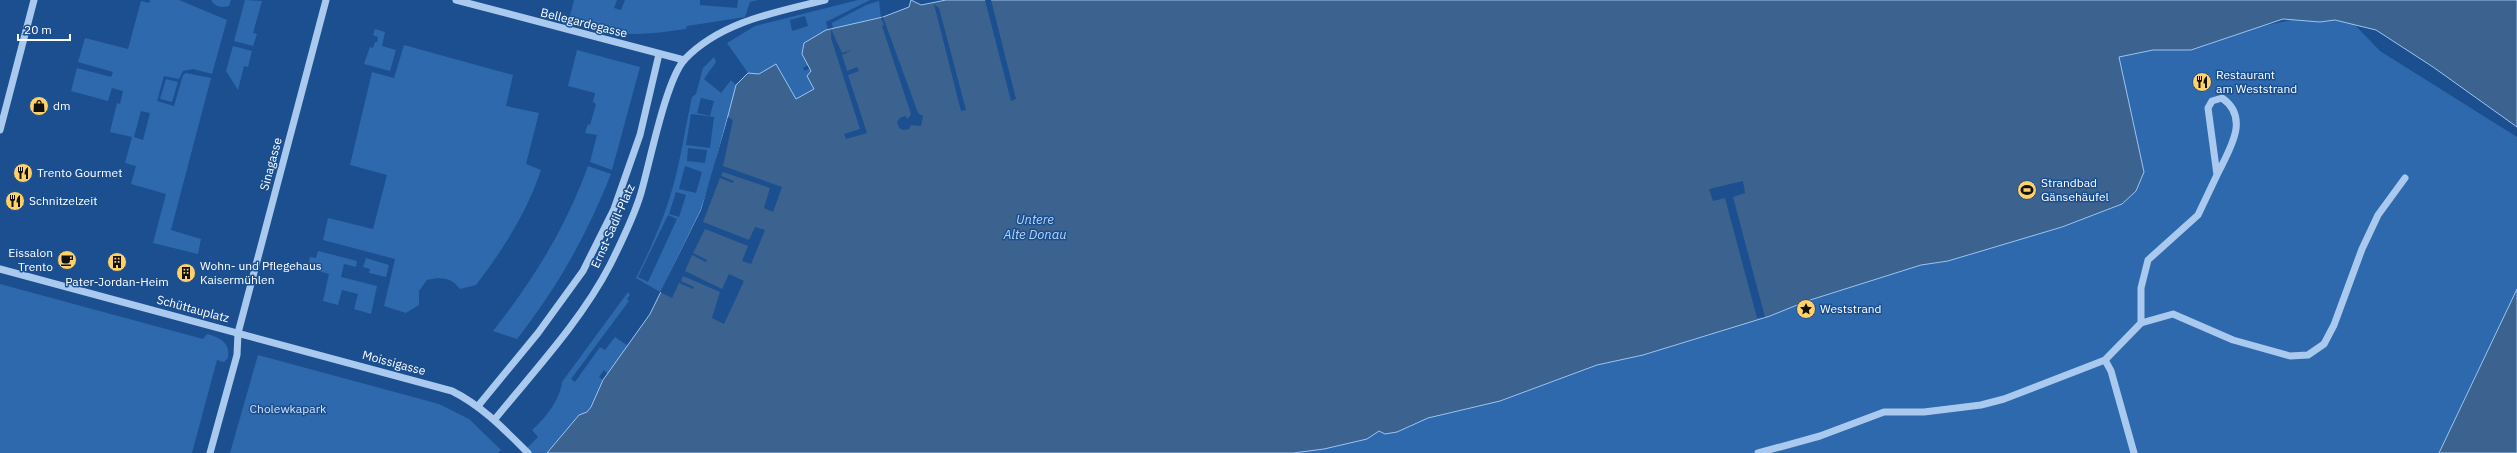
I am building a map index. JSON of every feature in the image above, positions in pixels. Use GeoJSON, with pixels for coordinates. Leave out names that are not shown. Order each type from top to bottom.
{"type":"FeatureCollection","features":[{"type":"Feature","properties":{"kind":"street"},"geometry":{"type":"LineString","coordinates":[[0,130],[34,0]]}},
{"type":"Feature","properties":{"kind":"street","name":"Sinagasse"},"geometry":{"type":"LineString","coordinates":[[238,333],[326,0]]}},
{"type":"Feature","properties":{"kind":"street","name":"Bellegardegasse"},"geometry":{"type":"LineString","coordinates":[[456,0],[684,60]]}},
{"type":"Feature","properties":{"kind":"street"},"geometry":{"type":"LineString","coordinates":[[684,60],[702,44],[726,30],[760,16],[825,0]]}},
{"type":"Feature","properties":{"kind":"street","name":"Ernst-Sadil-Platz"},"geometry":{"type":"LineString","coordinates":[[478,406],[538,333],[583,271],[614,209],[640,135],[659,54]]}},
{"type":"Feature","properties":{"kind":"street","name":"Ernst-Sadil-Platz"},"geometry":{"type":"LineString","coordinates":[[495,420],[562,338],[610,266],[641,195],[670,86],[684,60]]}},
{"type":"Feature","properties":{"kind":"street"},"geometry":{"type":"LineString","coordinates":[[2141,323],[2141,288],[2148,260],[2198,215],[2218,175],[2238,127],[2237,115],[2231,105],[2222,98],[2212,101],[2208,108],[2218,175]]}},
{"type":"Feature","properties":{"kind":"street"},"geometry":{"type":"LineString","coordinates":[[1758,453],[1820,436],[1884,412],[1924,412],[1981,404],[2004,399],[2105,360],[2141,323],[2173,314],[2233,340],[2290,356],[2308,355],[2324,344],[2334,325],[2362,249],[2378,215],[2405,178]]}},
{"type":"Feature","properties":{"kind":"street","name":"Schüttauplatz"},"geometry":{"type":"LineString","coordinates":[[0,269],[238,333],[237,355],[210,453]]}},
{"type":"Feature","properties":{"kind":"street","name":"Moissigasse"},"geometry":{"type":"LineString","coordinates":[[238,333],[452,391],[478,406],[495,420],[526,452]]}},
{"type":"Feature","properties":{"kind":"street"},"geometry":{"type":"LineString","coordinates":[[2105,360],[2110,371],[2134,453]]}},
{"type":"Feature","properties":{"kind":"green space"},"geometry":{"type":"Polygon","coordinates":[[[150,0],[179,0],[227,20],[212,74],[193,69],[183,71],[179,79],[164,76],[157,101],[174,106],[183,75],[186,73],[211,78],[171,230],[201,239],[198,254],[153,243],[166,194],[131,184],[136,166],[125,163],[132,137],[110,132],[117,103],[120,104],[123,91],[112,88],[108,101],[71,91],[77,68],[111,77],[113,72],[78,62],[85,38],[128,49],[141,1],[149,3],[150,0]],[[141,111],[134,137],[143,140],[150,113],[141,111]]]}},
{"type":"Feature","properties":{"kind":"green space"},"geometry":{"type":"Polygon","coordinates":[[[211,0],[231,0],[229,6],[223,7],[216,6],[211,0]]]}},
{"type":"Feature","properties":{"kind":"green space"},"geometry":{"type":"Polygon","coordinates":[[[245,0],[262,1],[253,33],[257,34],[253,46],[234,41],[245,0]]]}},
{"type":"Feature","properties":{"kind":"green space"},"geometry":{"type":"Polygon","coordinates":[[[574,0],[617,0],[614,8],[621,10],[625,0],[700,0],[700,5],[737,8],[738,0],[758,0],[750,2],[745,17],[687,26],[686,29],[656,33],[626,34],[598,29],[584,24],[570,16],[574,0]]]}},
{"type":"Feature","properties":{"kind":"green space"},"geometry":{"type":"Polygon","coordinates":[[[858,0],[870,0],[826,22],[828,30],[804,43],[802,54],[808,65],[803,68],[805,71],[810,68],[811,73],[807,76],[814,89],[796,99],[776,64],[759,74],[748,73],[727,43],[755,26],[858,0]],[[805,16],[790,20],[792,31],[808,26],[805,16]]]}},
{"type":"Feature","properties":{"kind":"green space"},"geometry":{"type":"Polygon","coordinates":[[[879,1],[881,18],[833,29],[832,23],[866,5],[879,1]]]}},
{"type":"Feature","properties":{"kind":"green space","name":"Strandbad Gänsehäufel"},"geometry":{"type":"Polygon","coordinates":[[[2115,5],[2253,28],[2296,19],[2320,22],[2335,20],[2353,23],[2380,51],[2517,137],[2517,389],[2474,453],[1144,453],[2115,5]]]}},
{"type":"Feature","properties":{"kind":"green space"},"geometry":{"type":"Polygon","coordinates":[[[375,29],[385,32],[382,46],[396,50],[390,71],[364,64],[370,47],[373,48],[375,42],[377,42],[378,37],[373,35],[375,29]]]}},
{"type":"Feature","properties":{"kind":"green space"},"geometry":{"type":"Polygon","coordinates":[[[404,45],[513,75],[506,106],[539,113],[526,164],[541,170],[529,201],[521,216],[496,258],[476,285],[460,289],[449,280],[437,278],[427,280],[419,291],[419,305],[406,313],[384,306],[395,259],[323,240],[328,218],[373,229],[387,175],[350,165],[372,72],[394,78],[404,45]]]}},
{"type":"Feature","properties":{"kind":"green space"},"geometry":{"type":"Polygon","coordinates":[[[233,46],[252,51],[248,67],[244,66],[238,90],[226,71],[233,46]]]}},
{"type":"Feature","properties":{"kind":"green space"},"geometry":{"type":"Polygon","coordinates":[[[577,50],[640,67],[612,170],[590,162],[597,135],[585,133],[588,124],[590,125],[596,104],[593,102],[595,93],[568,86],[577,50]]]}},
{"type":"Feature","properties":{"kind":"green space"},"geometry":{"type":"Polygon","coordinates":[[[714,57],[716,62],[704,79],[721,93],[731,80],[736,85],[712,177],[701,210],[660,292],[636,278],[653,242],[667,205],[677,169],[692,97],[696,94],[703,68],[714,57]],[[701,98],[697,113],[710,116],[714,101],[701,98]],[[691,114],[686,145],[710,148],[714,117],[691,114]],[[688,148],[687,161],[705,163],[707,150],[688,148]],[[685,166],[679,189],[696,193],[702,172],[685,166]],[[676,192],[669,214],[679,217],[686,195],[676,192]],[[668,215],[638,277],[648,282],[677,219],[668,215]]]}},
{"type":"Feature","properties":{"kind":"green space"},"geometry":{"type":"Polygon","coordinates":[[[166,79],[178,82],[172,102],[160,99],[166,79]]]}},
{"type":"Feature","properties":{"kind":"green space"},"geometry":{"type":"Polygon","coordinates":[[[588,166],[611,174],[592,218],[570,260],[532,320],[517,339],[493,331],[522,292],[548,252],[570,210],[588,166]]]}},
{"type":"Feature","properties":{"kind":"green space"},"geometry":{"type":"Polygon","coordinates":[[[318,251],[357,261],[356,267],[344,264],[341,277],[377,286],[371,314],[354,309],[358,294],[342,290],[338,305],[323,301],[329,274],[308,268],[310,257],[316,258],[318,251]]]}},
{"type":"Feature","properties":{"kind":"green space"},"geometry":{"type":"Polygon","coordinates":[[[366,258],[389,265],[386,277],[369,273],[370,269],[363,267],[366,258]]]}},
{"type":"Feature","properties":{"kind":"green space"},"geometry":{"type":"Polygon","coordinates":[[[0,284],[203,339],[207,334],[220,339],[228,348],[228,358],[224,362],[217,360],[192,453],[0,453],[0,284]]]}},
{"type":"Feature","properties":{"kind":"green space"},"geometry":{"type":"Polygon","coordinates":[[[628,292],[630,295],[627,299],[629,301],[571,379],[575,382],[600,347],[605,350],[615,337],[628,346],[608,374],[604,370],[599,377],[603,380],[597,397],[587,412],[579,415],[547,453],[522,453],[538,437],[532,430],[552,408],[561,388],[562,382],[628,292]]]}},
{"type":"Feature","properties":{"kind":"green space","name":"Cholewkapark"},"geometry":{"type":"Polygon","coordinates":[[[258,355],[439,404],[469,419],[501,450],[498,453],[230,453],[258,355]]]}},
{"type":"Feature","properties":{"kind":"water","name":"Untere Alte Donau"},"geometry":{"type":"Polygon","coordinates":[[[911,0],[921,5],[946,0],[2517,0],[2517,127],[2433,67],[2376,30],[2335,20],[2320,22],[2283,19],[2191,50],[2153,50],[2119,57],[2144,172],[2136,191],[2122,204],[2062,227],[1948,261],[1921,265],[1807,301],[1770,316],[1643,355],[1597,365],[1500,401],[1428,418],[1397,432],[1385,434],[1379,431],[1367,439],[1324,449],[1293,453],[547,453],[579,415],[587,412],[591,407],[603,380],[650,314],[701,210],[712,177],[736,85],[748,73],[759,74],[776,64],[796,99],[814,89],[807,76],[811,71],[802,54],[804,43],[826,30],[883,17],[909,7],[911,0]]]}},
{"type":"Feature","properties":{"kind":"water"},"geometry":{"type":"Polygon","coordinates":[[[2517,289],[2517,453],[2439,453],[2517,289]]]}},
{"type":"Feature","properties":{"kind":"pier"},"geometry":{"type":"Polygon","coordinates":[[[985,0],[991,0],[1016,99],[1011,101],[985,0]]]}},
{"type":"Feature","properties":{"kind":"pier"},"geometry":{"type":"Polygon","coordinates":[[[934,4],[939,8],[966,110],[961,111],[934,4]]]}},
{"type":"Feature","properties":{"kind":"pier"},"geometry":{"type":"Polygon","coordinates":[[[883,17],[918,113],[923,116],[921,126],[911,125],[909,129],[903,130],[899,128],[897,122],[900,118],[905,116],[908,119],[911,114],[882,26],[884,25],[881,18],[883,17]]]}},
{"type":"Feature","properties":{"kind":"pier"},"geometry":{"type":"Polygon","coordinates":[[[831,29],[842,53],[852,50],[842,55],[847,71],[857,67],[859,71],[848,75],[867,133],[846,139],[844,134],[860,129],[831,38],[831,29]]]}},
{"type":"Feature","properties":{"kind":"pier"},"geometry":{"type":"Polygon","coordinates":[[[728,117],[733,120],[723,166],[782,187],[773,212],[764,208],[770,188],[723,172],[721,176],[734,181],[733,183],[720,178],[703,222],[749,240],[755,227],[765,230],[751,264],[742,261],[748,246],[705,229],[693,253],[707,260],[706,262],[692,255],[685,271],[722,289],[729,274],[744,281],[724,324],[712,318],[720,292],[683,276],[681,281],[694,287],[693,289],[679,283],[672,298],[660,292],[701,210],[728,117]]]}},
{"type":"Feature","properties":{"kind":"pier"},"geometry":{"type":"Polygon","coordinates":[[[1743,181],[1745,193],[1733,197],[1765,317],[1757,318],[1725,198],[1713,201],[1709,189],[1743,181]]]}},
{"type":"Feature","properties":{"kind":"place","name":"Restaurant am Weststrand"},"geometry":{"type":"Point","coordinates":[2202,82]}},
{"type":"Feature","properties":{"kind":"place","name":"dm"},"geometry":{"type":"Point","coordinates":[39,106]}},
{"type":"Feature","properties":{"kind":"place","name":"Trento Gourmet"},"geometry":{"type":"Point","coordinates":[23,173]}},
{"type":"Feature","properties":{"kind":"place","name":"Strandbad Gänsehäufel"},"geometry":{"type":"Point","coordinates":[2027,190]}},
{"type":"Feature","properties":{"kind":"place","name":"Schnitzelzeit"},"geometry":{"type":"Point","coordinates":[15,201]}},
{"type":"Feature","properties":{"kind":"place","name":"Eissalon Trento"},"geometry":{"type":"Point","coordinates":[67,260]}},
{"type":"Feature","properties":{"kind":"place","name":"Pater-Jordan-Heim"},"geometry":{"type":"Point","coordinates":[117,262]}},
{"type":"Feature","properties":{"kind":"place","name":"Wohn- und Pflegehaus Kaisermühlen"},"geometry":{"type":"Point","coordinates":[186,273]}},
{"type":"Feature","properties":{"kind":"place","name":"Weststrand"},"geometry":{"type":"Point","coordinates":[1806,309]}}]}
